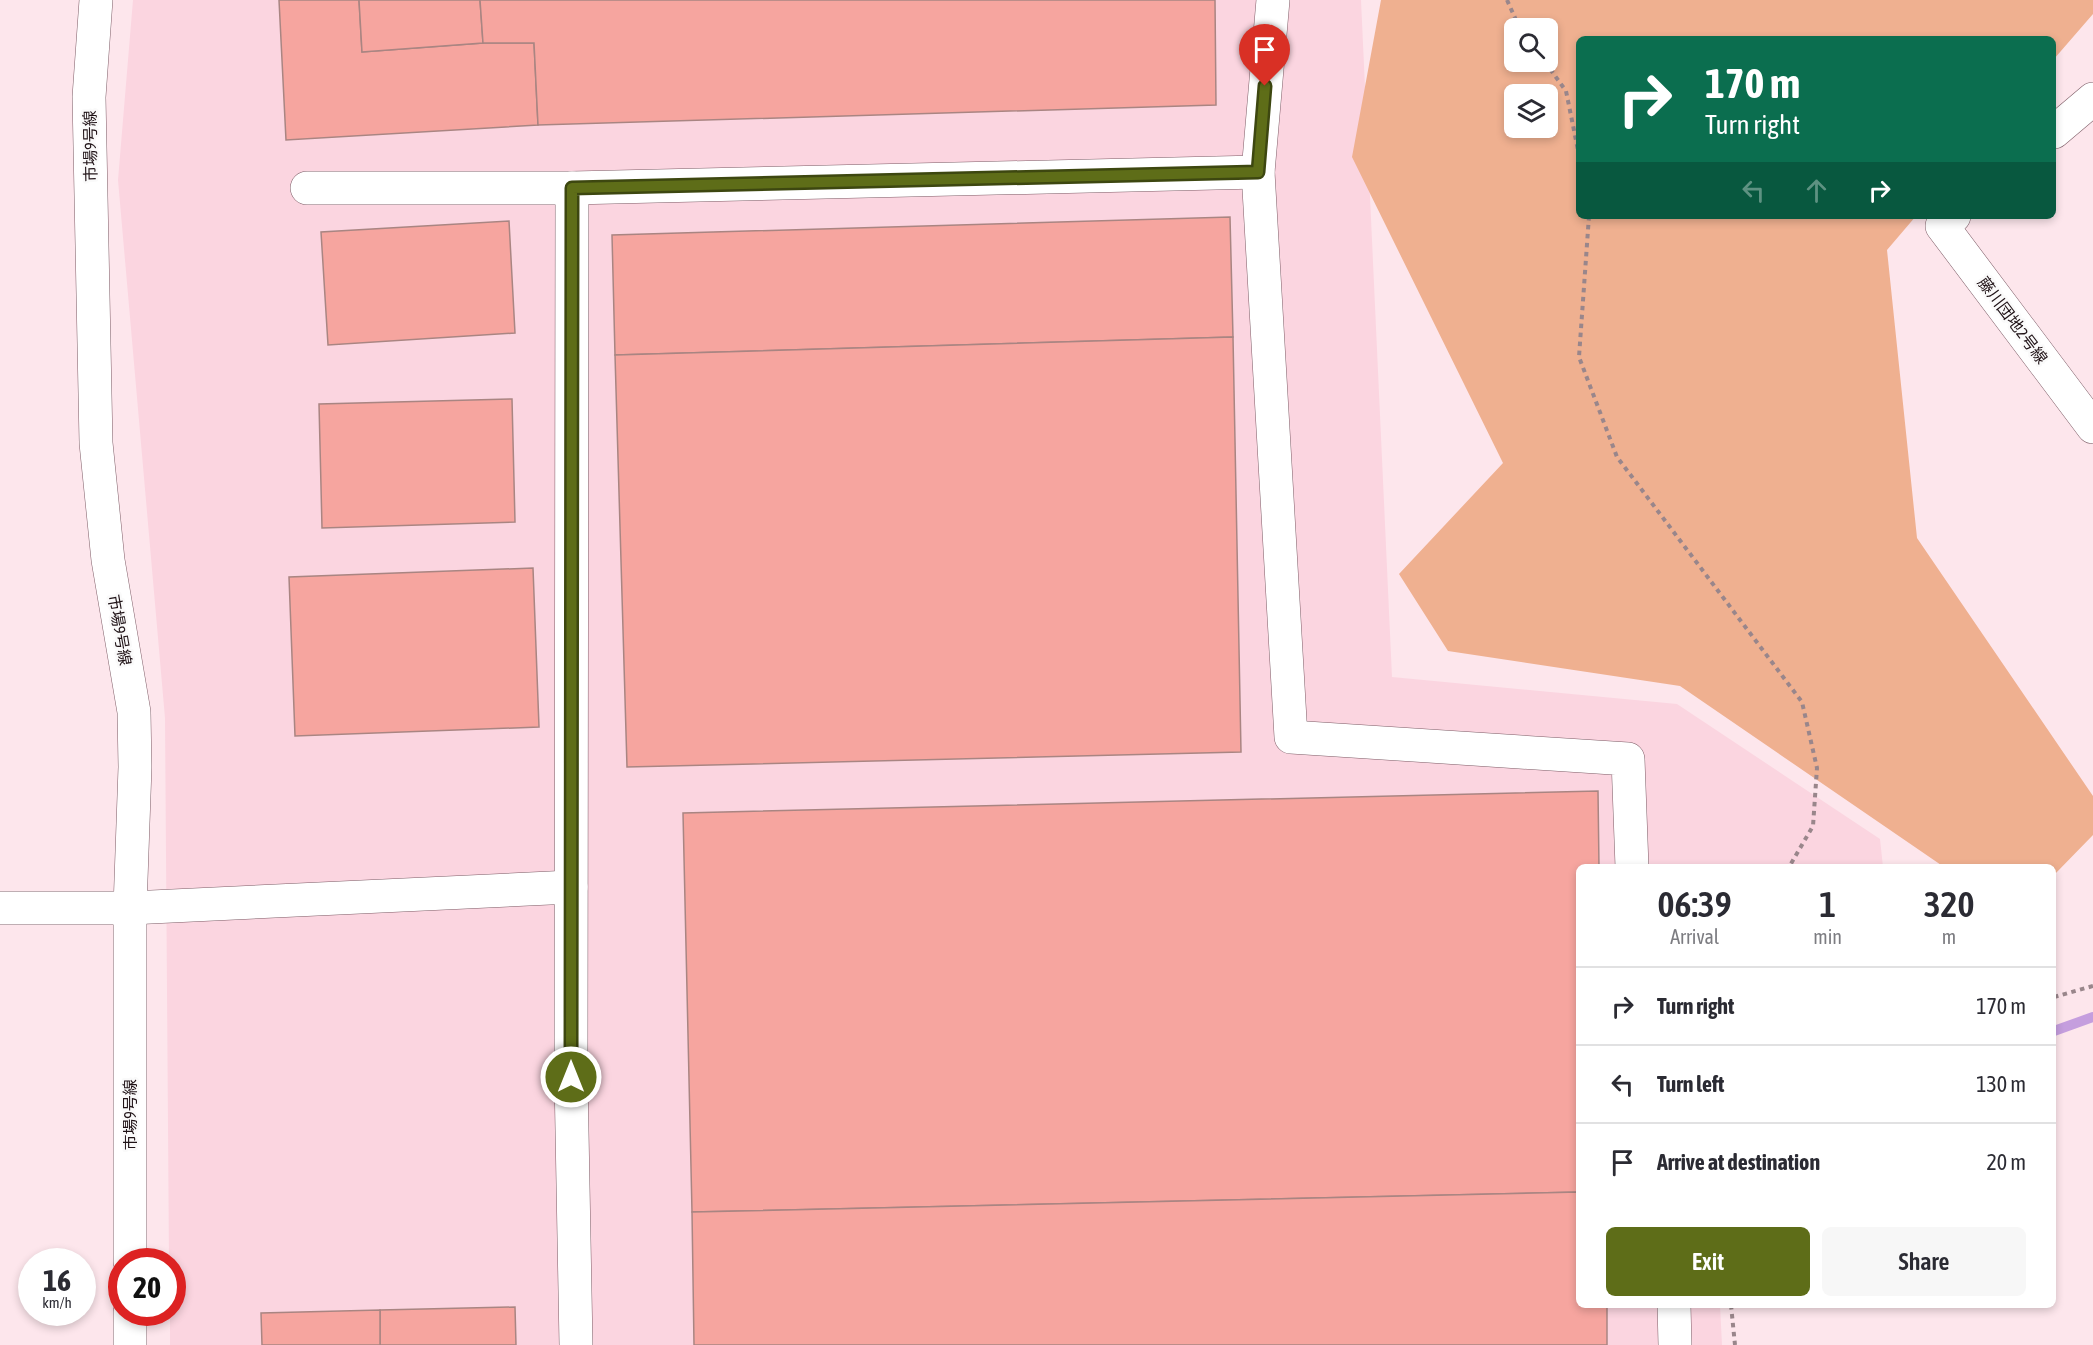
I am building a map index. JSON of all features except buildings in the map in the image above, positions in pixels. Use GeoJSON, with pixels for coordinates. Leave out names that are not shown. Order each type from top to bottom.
{"type":"FeatureCollection","features":[{"type":"Feature","properties":{"kind":"street","name":"市場9号線"},"geometry":{"type":"LineString","coordinates":[[96,0],[89,96],[96,443],[108,560],[134,712],[135,767],[130,908],[130,1248]]}},
{"type":"Feature","properties":{"kind":"street"},"geometry":{"type":"LineString","coordinates":[[1273,0],[1258,172],[1291,738],[1628,759],[1632,864]]}},
{"type":"Feature","properties":{"kind":"street"},"geometry":{"type":"LineString","coordinates":[[2056,130],[2093,99]]}},
{"type":"Feature","properties":{"kind":"street"},"geometry":{"type":"LineString","coordinates":[[307,188],[572,188],[1258,172]]}},
{"type":"Feature","properties":{"kind":"street"},"geometry":{"type":"LineString","coordinates":[[572,188],[571,1077],[576,1345]]}},
{"type":"Feature","properties":{"kind":"street","name":"藤川団地2号線"},"geometry":{"type":"LineString","coordinates":[[1950,219],[1942,226],[2087,406]]}},
{"type":"Feature","properties":{"kind":"street"},"geometry":{"type":"LineString","coordinates":[[0,908],[130,908],[571,887]]}},
{"type":"Feature","properties":{"kind":"street"},"geometry":{"type":"LineString","coordinates":[[1674,1308],[1675,1345]]}},
{"type":"Feature","properties":{"kind":"street"},"geometry":{"type":"LineString","coordinates":[[130,1326],[130,1345]]}},
{"type":"Feature","properties":{"kind":"path"},"geometry":{"type":"LineString","coordinates":[[1507,0],[1517,18]]}},
{"type":"Feature","properties":{"kind":"path"},"geometry":{"type":"LineString","coordinates":[[1552,72],[1566,91],[1576,140]]}},
{"type":"Feature","properties":{"kind":"path"},"geometry":{"type":"LineString","coordinates":[[1589,219],[1579,357],[1617,457],[1802,702],[1817,768],[1813,826],[1791,864]]}},
{"type":"Feature","properties":{"kind":"path"},"geometry":{"type":"LineString","coordinates":[[2056,996],[2093,986]]}},
{"type":"Feature","properties":{"kind":"path"},"geometry":{"type":"LineString","coordinates":[[1731,1308],[1735,1345]]}},
{"type":"Feature","properties":{"kind":"shaded area"},"geometry":{"type":"Polygon","coordinates":[[[133,0],[1361,0],[1392,677],[1677,704],[1880,839],[1883,864],[1576,864],[1576,1308],[1720,1308],[1722,1345],[170,1345],[170,1326],[186,1326],[186,1248],[169,1248],[165,718],[118,180],[133,0]]]}},
{"type":"Feature","properties":{"kind":"shaded area"},"geometry":{"type":"Polygon","coordinates":[[[1381,0],[2093,0],[2093,14],[2056,57],[2056,36],[1576,36],[1576,219],[1913,219],[1887,250],[1917,538],[2093,796],[2093,835],[2056,873],[2056,864],[1940,864],[1680,686],[1448,651],[1399,574],[1503,463],[1352,157],[1381,0]]]}},
{"type":"Feature","properties":{"kind":"waterway"},"geometry":{"type":"LineString","coordinates":[[2056,1030],[2093,1017]]}},
{"type":"Feature","properties":{"kind":"route"},"geometry":{"type":"LineString","coordinates":[[571,1077],[572,188],[1258,172],[1265,86]]}}]}
